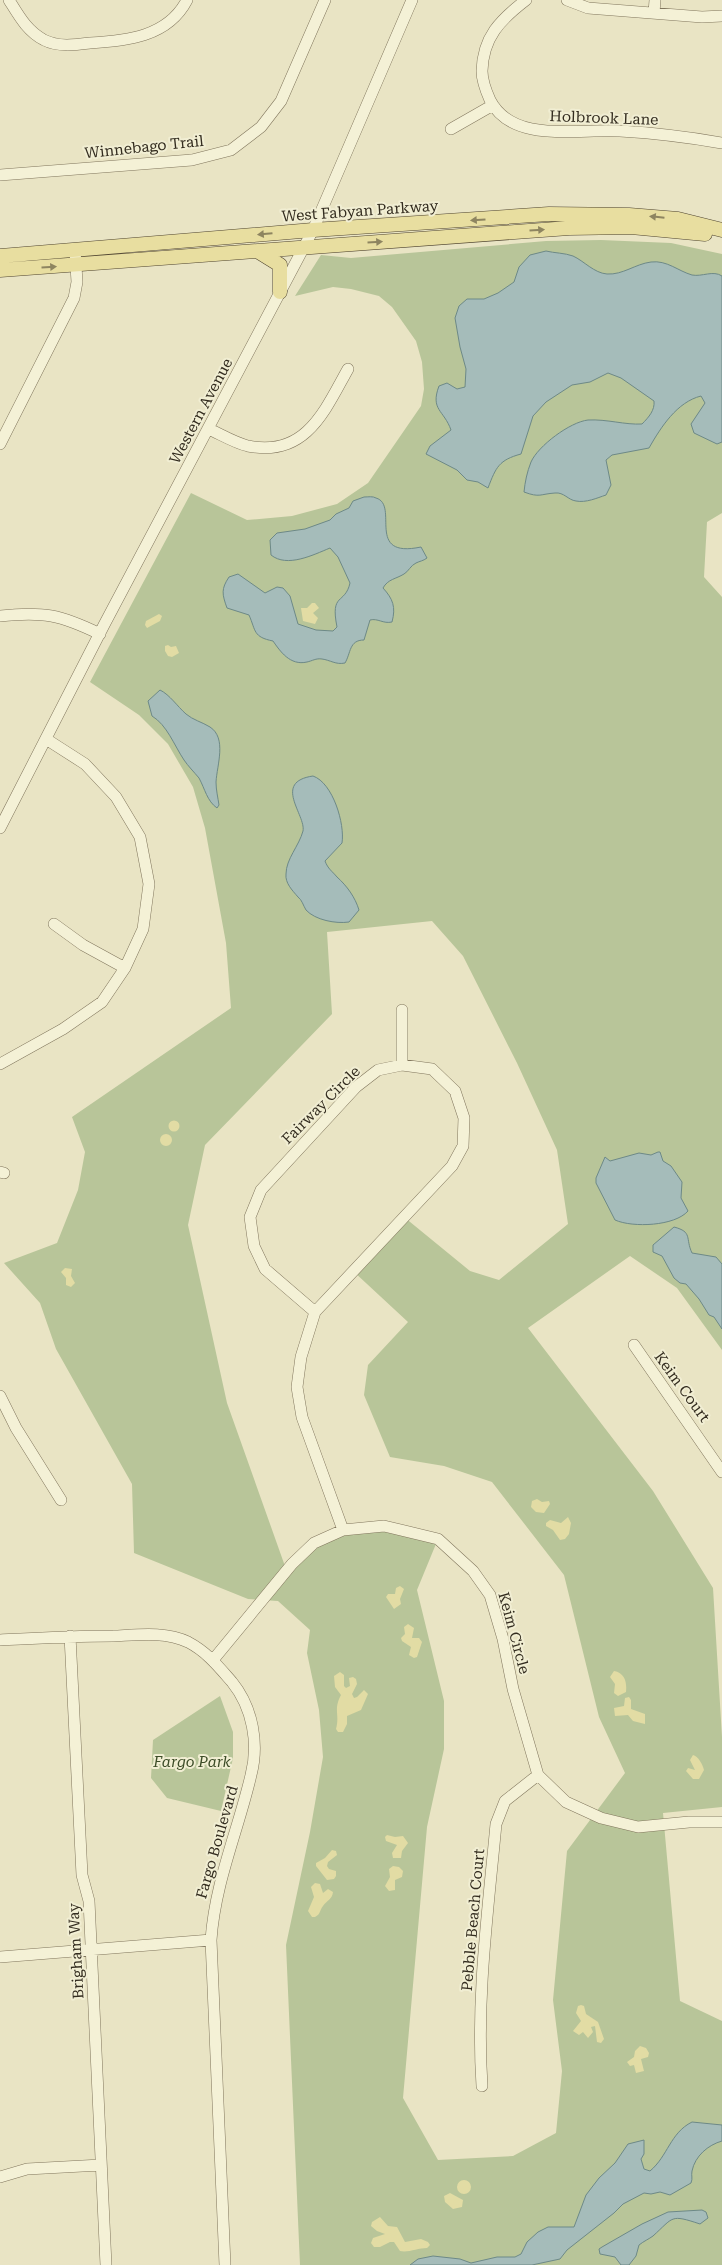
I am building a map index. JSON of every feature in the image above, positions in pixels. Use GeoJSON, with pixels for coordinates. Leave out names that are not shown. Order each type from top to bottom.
{"type":"FeatureCollection","features":[{"type":"Feature","properties":{"kind":"main road","name":"West Fabyan Parkway"},"geometry":{"type":"LineString","coordinates":[[0,256],[313,230],[580,214],[630,215],[678,220],[722,230]]}},
{"type":"Feature","properties":{"kind":"main road"},"geometry":{"type":"LineString","coordinates":[[0,270],[76,266],[569,228],[631,227],[722,236]]}},
{"type":"Feature","properties":{"kind":"main road"},"geometry":{"type":"LineString","coordinates":[[258,252],[280,265],[280,292]]}},
{"type":"Feature","properties":{"kind":"street"},"geometry":{"type":"LineString","coordinates":[[9,0],[35,34],[53,43],[69,45],[122,41],[141,36],[155,30],[171,19],[187,0]]}},
{"type":"Feature","properties":{"kind":"street","name":"Winnebago Trail"},"geometry":{"type":"LineString","coordinates":[[0,175],[192,160],[231,150],[261,126],[281,101],[325,0]]}},
{"type":"Feature","properties":{"kind":"street","name":"Western Avenue"},"geometry":{"type":"LineString","coordinates":[[0,828],[313,230],[412,0]]}},
{"type":"Feature","properties":{"kind":"street"},"geometry":{"type":"LineString","coordinates":[[451,129],[493,104],[482,76],[483,54],[493,30],[526,0]]}},
{"type":"Feature","properties":{"kind":"street"},"geometry":{"type":"LineString","coordinates":[[567,0],[588,8],[702,17],[722,16]]}},
{"type":"Feature","properties":{"kind":"street"},"geometry":{"type":"LineString","coordinates":[[654,13],[655,0]]}},
{"type":"Feature","properties":{"kind":"street","name":"Holbrook Lane"},"geometry":{"type":"LineString","coordinates":[[493,104],[506,118],[534,130],[618,131],[722,143]]}},
{"type":"Feature","properties":{"kind":"street"},"geometry":{"type":"LineString","coordinates":[[0,444],[74,298],[77,282],[75,250]]}},
{"type":"Feature","properties":{"kind":"street"},"geometry":{"type":"LineString","coordinates":[[209,429],[246,445],[270,449],[289,445],[310,430],[322,415],[348,368]]}},
{"type":"Feature","properties":{"kind":"street"},"geometry":{"type":"LineString","coordinates":[[0,616],[36,613],[56,616],[100,634]]}},
{"type":"Feature","properties":{"kind":"street"},"geometry":{"type":"LineString","coordinates":[[0,1064],[63,1029],[102,1002],[125,968],[143,929],[149,884],[140,837],[116,797],[85,764],[46,739]]}},
{"type":"Feature","properties":{"kind":"street"},"geometry":{"type":"LineString","coordinates":[[54,924],[83,945],[125,968]]}},
{"type":"Feature","properties":{"kind":"street"},"geometry":{"type":"LineString","coordinates":[[402,1010],[402,1065]]}},
{"type":"Feature","properties":{"kind":"street","name":"Fairway Circle"},"geometry":{"type":"LineString","coordinates":[[315,1312],[265,1268],[254,1246],[250,1217],[261,1190],[356,1088],[378,1070],[402,1065],[432,1068],[455,1090],[464,1118],[462,1146],[452,1166],[315,1312],[301,1357],[297,1387],[302,1417],[343,1530]]}},
{"type":"Feature","properties":{"kind":"street","name":"Keim Court"},"geometry":{"type":"LineString","coordinates":[[634,1345],[722,1472]]}},
{"type":"Feature","properties":{"kind":"street"},"geometry":{"type":"LineString","coordinates":[[0,1396],[16,1428],[61,1500]]}},
{"type":"Feature","properties":{"kind":"street","name":"Keim Circle"},"geometry":{"type":"LineString","coordinates":[[213,1660],[292,1564],[314,1543],[343,1530],[384,1526],[438,1539],[473,1571],[490,1595],[503,1639],[513,1689],[538,1775],[566,1802],[602,1818],[638,1827],[689,1822],[722,1822]]}},
{"type":"Feature","properties":{"kind":"street","name":"Fargo Boulevard"},"geometry":{"type":"LineString","coordinates":[[0,1640],[70,1636],[160,1635],[186,1641],[213,1660],[239,1691],[249,1714],[255,1736],[252,1774],[221,1876],[213,1913],[211,1940],[225,2265]]}},
{"type":"Feature","properties":{"kind":"street","name":"Brigham Way"},"geometry":{"type":"LineString","coordinates":[[70,1636],[82,1875],[89,1900],[106,2265]]}},
{"type":"Feature","properties":{"kind":"street","name":"Pebble Beach Court"},"geometry":{"type":"LineString","coordinates":[[482,2086],[480,2050],[481,1998],[496,1824],[505,1801],[538,1775]]}},
{"type":"Feature","properties":{"kind":"street"},"geometry":{"type":"LineString","coordinates":[[0,1957],[211,1940]]}},
{"type":"Feature","properties":{"kind":"street"},"geometry":{"type":"LineString","coordinates":[[0,2177],[27,2168],[101,2165]]}},
{"type":"Feature","properties":{"kind":"green space"},"geometry":{"type":"Polygon","coordinates":[[[601,240],[671,243],[722,254],[722,513],[707,522],[704,577],[722,597],[722,1350],[677,1288],[630,1256],[528,1328],[653,1491],[713,1588],[722,1737],[722,1807],[663,1813],[680,2001],[722,2021],[722,2265],[300,2265],[286,1945],[310,1832],[323,1757],[319,1710],[307,1653],[310,1630],[278,1601],[248,1599],[134,1553],[132,1484],[56,1349],[40,1303],[4,1263],[57,1243],[78,1190],[85,1152],[72,1117],[231,1008],[226,943],[205,828],[193,787],[168,744],[139,715],[90,682],[191,493],[247,520],[292,516],[337,504],[368,483],[421,406],[424,389],[422,362],[416,341],[392,307],[379,296],[351,289],[333,287],[295,296],[321,255],[351,258],[546,241],[601,240]],[[432,921],[327,932],[332,1014],[205,1145],[188,1225],[227,1403],[286,1569],[343,1530],[384,1526],[438,1539],[417,1590],[444,1701],[444,1749],[427,1827],[403,2098],[438,2160],[513,2156],[556,2133],[562,2071],[553,2000],[567,1851],[625,1773],[599,1717],[564,1575],[492,1482],[444,1466],[390,1457],[364,1395],[368,1365],[408,1322],[353,1271],[404,1217],[470,1271],[499,1280],[568,1224],[557,1150],[517,1063],[463,956],[432,921]]]}},
{"type":"Feature","properties":{"kind":"green space","name":"Fargo Park"},"geometry":{"type":"Polygon","coordinates":[[[220,1696],[233,1732],[233,1758],[221,1811],[167,1798],[151,1778],[153,1740],[220,1696]]]}},
{"type":"Feature","properties":{"kind":"sand"},"geometry":{"type":"Polygon","coordinates":[[[312,603],[315,603],[319,608],[313,613],[318,618],[315,624],[303,621],[301,608],[307,608],[312,603]]]}},
{"type":"Feature","properties":{"kind":"sand"},"geometry":{"type":"Polygon","coordinates":[[[159,614],[162,616],[160,621],[147,628],[145,625],[146,621],[159,614]]]}},
{"type":"Feature","properties":{"kind":"sand"},"geometry":{"type":"Polygon","coordinates":[[[165,646],[171,647],[176,646],[179,653],[172,657],[168,656],[165,646]]]}},
{"type":"Feature","properties":{"kind":"sand"},"geometry":{"type":"Polygon","coordinates":[[[174,1120],[180,1126],[174,1132],[168,1126],[174,1120]]]}},
{"type":"Feature","properties":{"kind":"sand"},"geometry":{"type":"Polygon","coordinates":[[[164,1134],[168,1134],[172,1140],[168,1146],[164,1146],[160,1142],[160,1138],[164,1134]]]}},
{"type":"Feature","properties":{"kind":"sand"},"geometry":{"type":"Polygon","coordinates":[[[65,1268],[72,1269],[71,1276],[75,1283],[71,1287],[66,1285],[66,1278],[61,1272],[65,1268]]]}},
{"type":"Feature","properties":{"kind":"sand"},"geometry":{"type":"Polygon","coordinates":[[[537,1499],[542,1502],[549,1501],[550,1504],[544,1513],[536,1512],[531,1507],[532,1501],[537,1499]]]}},
{"type":"Feature","properties":{"kind":"sand"},"geometry":{"type":"Polygon","coordinates":[[[568,1517],[571,1523],[569,1534],[565,1539],[560,1540],[553,1530],[546,1526],[546,1523],[550,1520],[561,1523],[568,1517]]]}},
{"type":"Feature","properties":{"kind":"sand"},"geometry":{"type":"Polygon","coordinates":[[[400,1586],[404,1589],[400,1599],[401,1604],[394,1609],[386,1597],[388,1594],[395,1594],[396,1588],[400,1586]]]}},
{"type":"Feature","properties":{"kind":"sand"},"geometry":{"type":"Polygon","coordinates":[[[408,1624],[414,1628],[412,1638],[419,1638],[422,1642],[417,1657],[414,1658],[409,1655],[411,1647],[402,1641],[401,1638],[405,1634],[404,1627],[408,1624]]]}},
{"type":"Feature","properties":{"kind":"sand"},"geometry":{"type":"Polygon","coordinates":[[[614,1671],[623,1676],[626,1685],[626,1692],[618,1696],[614,1693],[615,1684],[610,1677],[614,1671]]]}},
{"type":"Feature","properties":{"kind":"sand"},"geometry":{"type":"Polygon","coordinates":[[[340,1672],[344,1675],[344,1686],[346,1688],[350,1686],[349,1678],[353,1677],[356,1679],[357,1684],[352,1694],[354,1698],[364,1690],[368,1694],[361,1710],[347,1716],[347,1724],[343,1732],[338,1732],[336,1729],[337,1705],[341,1695],[335,1687],[334,1676],[340,1672]]]}},
{"type":"Feature","properties":{"kind":"sand"},"geometry":{"type":"Polygon","coordinates":[[[629,1697],[631,1709],[645,1714],[645,1724],[633,1721],[628,1715],[615,1716],[614,1708],[624,1706],[625,1698],[629,1697]]]}},
{"type":"Feature","properties":{"kind":"sand"},"geometry":{"type":"Polygon","coordinates":[[[693,1755],[700,1761],[704,1770],[699,1779],[693,1779],[686,1771],[688,1768],[695,1770],[690,1760],[693,1755]]]}},
{"type":"Feature","properties":{"kind":"sand"},"geometry":{"type":"Polygon","coordinates":[[[387,1835],[403,1836],[408,1843],[402,1851],[401,1858],[393,1858],[392,1853],[397,1845],[386,1841],[385,1837],[387,1835]]]}},
{"type":"Feature","properties":{"kind":"sand"},"geometry":{"type":"Polygon","coordinates":[[[332,1850],[336,1851],[337,1855],[328,1862],[327,1866],[329,1869],[336,1871],[336,1876],[334,1879],[327,1880],[316,1866],[316,1863],[325,1858],[332,1850]]]}},
{"type":"Feature","properties":{"kind":"sand"},"geometry":{"type":"Polygon","coordinates":[[[393,1866],[399,1867],[403,1871],[402,1877],[395,1880],[395,1890],[389,1891],[385,1886],[390,1877],[389,1869],[393,1866]]]}},
{"type":"Feature","properties":{"kind":"sand"},"geometry":{"type":"Polygon","coordinates":[[[315,1883],[320,1884],[323,1893],[328,1889],[333,1892],[332,1897],[323,1906],[318,1915],[312,1917],[308,1911],[314,1897],[311,1887],[315,1883]]]}},
{"type":"Feature","properties":{"kind":"sand"},"geometry":{"type":"Polygon","coordinates":[[[578,2006],[584,2006],[586,2014],[598,2022],[604,2039],[601,2043],[597,2042],[595,2026],[591,2027],[593,2032],[588,2038],[583,2032],[579,2035],[573,2031],[581,2021],[576,2013],[578,2006]]]}},
{"type":"Feature","properties":{"kind":"sand"},"geometry":{"type":"Polygon","coordinates":[[[640,2046],[646,2048],[649,2053],[648,2057],[641,2059],[644,2071],[636,2073],[634,2065],[630,2066],[627,2062],[634,2057],[635,2051],[640,2046]]]}},
{"type":"Feature","properties":{"kind":"sand"},"geometry":{"type":"Polygon","coordinates":[[[464,2180],[469,2182],[471,2187],[469,2192],[464,2194],[459,2192],[457,2187],[459,2182],[464,2180]]]}},
{"type":"Feature","properties":{"kind":"sand"},"geometry":{"type":"Polygon","coordinates":[[[450,2193],[463,2200],[462,2207],[453,2209],[445,2202],[444,2196],[450,2193]]]}},
{"type":"Feature","properties":{"kind":"sand"},"geometry":{"type":"Polygon","coordinates":[[[380,2217],[388,2226],[397,2227],[405,2242],[421,2239],[430,2245],[427,2248],[406,2251],[400,2251],[394,2242],[374,2247],[371,2243],[373,2238],[385,2234],[371,2226],[372,2222],[380,2217]]]}},
{"type":"Feature","properties":{"kind":"water"},"geometry":{"type":"Polygon","coordinates":[[[546,251],[573,256],[593,269],[607,274],[618,273],[645,263],[657,262],[667,264],[692,275],[719,274],[722,276],[722,442],[717,444],[694,433],[691,424],[705,403],[701,396],[684,404],[670,416],[649,448],[612,455],[606,460],[611,485],[606,495],[580,501],[558,493],[537,495],[524,492],[528,470],[540,449],[572,425],[588,420],[642,424],[649,416],[654,407],[654,401],[621,378],[608,373],[590,382],[572,385],[546,402],[533,416],[521,454],[499,465],[488,488],[478,482],[467,480],[457,470],[426,454],[430,446],[451,430],[437,405],[436,400],[439,386],[447,383],[457,389],[465,387],[466,369],[455,318],[459,306],[467,299],[484,299],[498,293],[514,282],[519,267],[530,255],[546,251]]]}},
{"type":"Feature","properties":{"kind":"water"},"geometry":{"type":"Polygon","coordinates":[[[364,497],[375,497],[382,503],[385,510],[388,539],[393,545],[404,549],[421,547],[427,558],[414,564],[405,573],[385,585],[383,588],[394,608],[392,622],[370,620],[364,640],[353,645],[345,663],[320,659],[301,663],[291,660],[282,653],[273,641],[258,635],[249,615],[227,608],[223,595],[225,585],[229,577],[238,574],[265,593],[277,587],[283,588],[290,596],[298,624],[316,630],[333,631],[337,627],[335,608],[348,590],[350,583],[338,557],[330,548],[300,559],[277,559],[271,555],[270,540],[277,533],[305,529],[330,520],[336,514],[349,508],[353,501],[364,497]]]}},
{"type":"Feature","properties":{"kind":"water"},"geometry":{"type":"Polygon","coordinates":[[[160,690],[189,716],[210,727],[218,738],[220,752],[216,782],[219,805],[217,808],[211,802],[199,778],[184,760],[166,730],[152,716],[148,701],[160,690]]]}},
{"type":"Feature","properties":{"kind":"water"},"geometry":{"type":"Polygon","coordinates":[[[313,776],[320,780],[332,795],[342,826],[342,843],[325,861],[350,892],[359,910],[349,922],[326,921],[310,913],[291,889],[287,880],[288,863],[303,831],[303,824],[293,792],[295,785],[301,779],[313,776]]]}},
{"type":"Feature","properties":{"kind":"water"},"geometry":{"type":"Polygon","coordinates":[[[660,1152],[663,1161],[671,1166],[682,1182],[681,1198],[688,1211],[674,1220],[664,1223],[643,1225],[623,1223],[615,1220],[596,1183],[596,1178],[605,1157],[610,1161],[639,1153],[651,1155],[660,1152]]]}},
{"type":"Feature","properties":{"kind":"water"},"geometry":{"type":"Polygon","coordinates":[[[674,1227],[686,1233],[692,1253],[716,1257],[722,1264],[722,1329],[686,1284],[680,1283],[674,1278],[662,1256],[653,1252],[653,1245],[674,1227]]]}},
{"type":"Feature","properties":{"kind":"water"},"geometry":{"type":"Polygon","coordinates":[[[692,2122],[722,2125],[722,2141],[707,2148],[699,2156],[692,2171],[691,2183],[670,2195],[660,2192],[644,2193],[623,2204],[567,2250],[560,2259],[532,2265],[410,2265],[418,2259],[433,2256],[460,2259],[471,2263],[497,2257],[515,2257],[521,2254],[527,2242],[538,2232],[548,2227],[574,2227],[586,2195],[599,2178],[615,2163],[628,2144],[644,2140],[644,2154],[641,2159],[644,2169],[650,2171],[661,2159],[679,2132],[692,2122]]]}},
{"type":"Feature","properties":{"kind":"water"},"geometry":{"type":"Polygon","coordinates":[[[702,2210],[706,2212],[708,2218],[700,2224],[677,2218],[669,2221],[653,2236],[639,2245],[636,2256],[629,2265],[621,2265],[615,2257],[600,2254],[599,2249],[602,2247],[642,2224],[668,2212],[702,2210]]]}}]}
